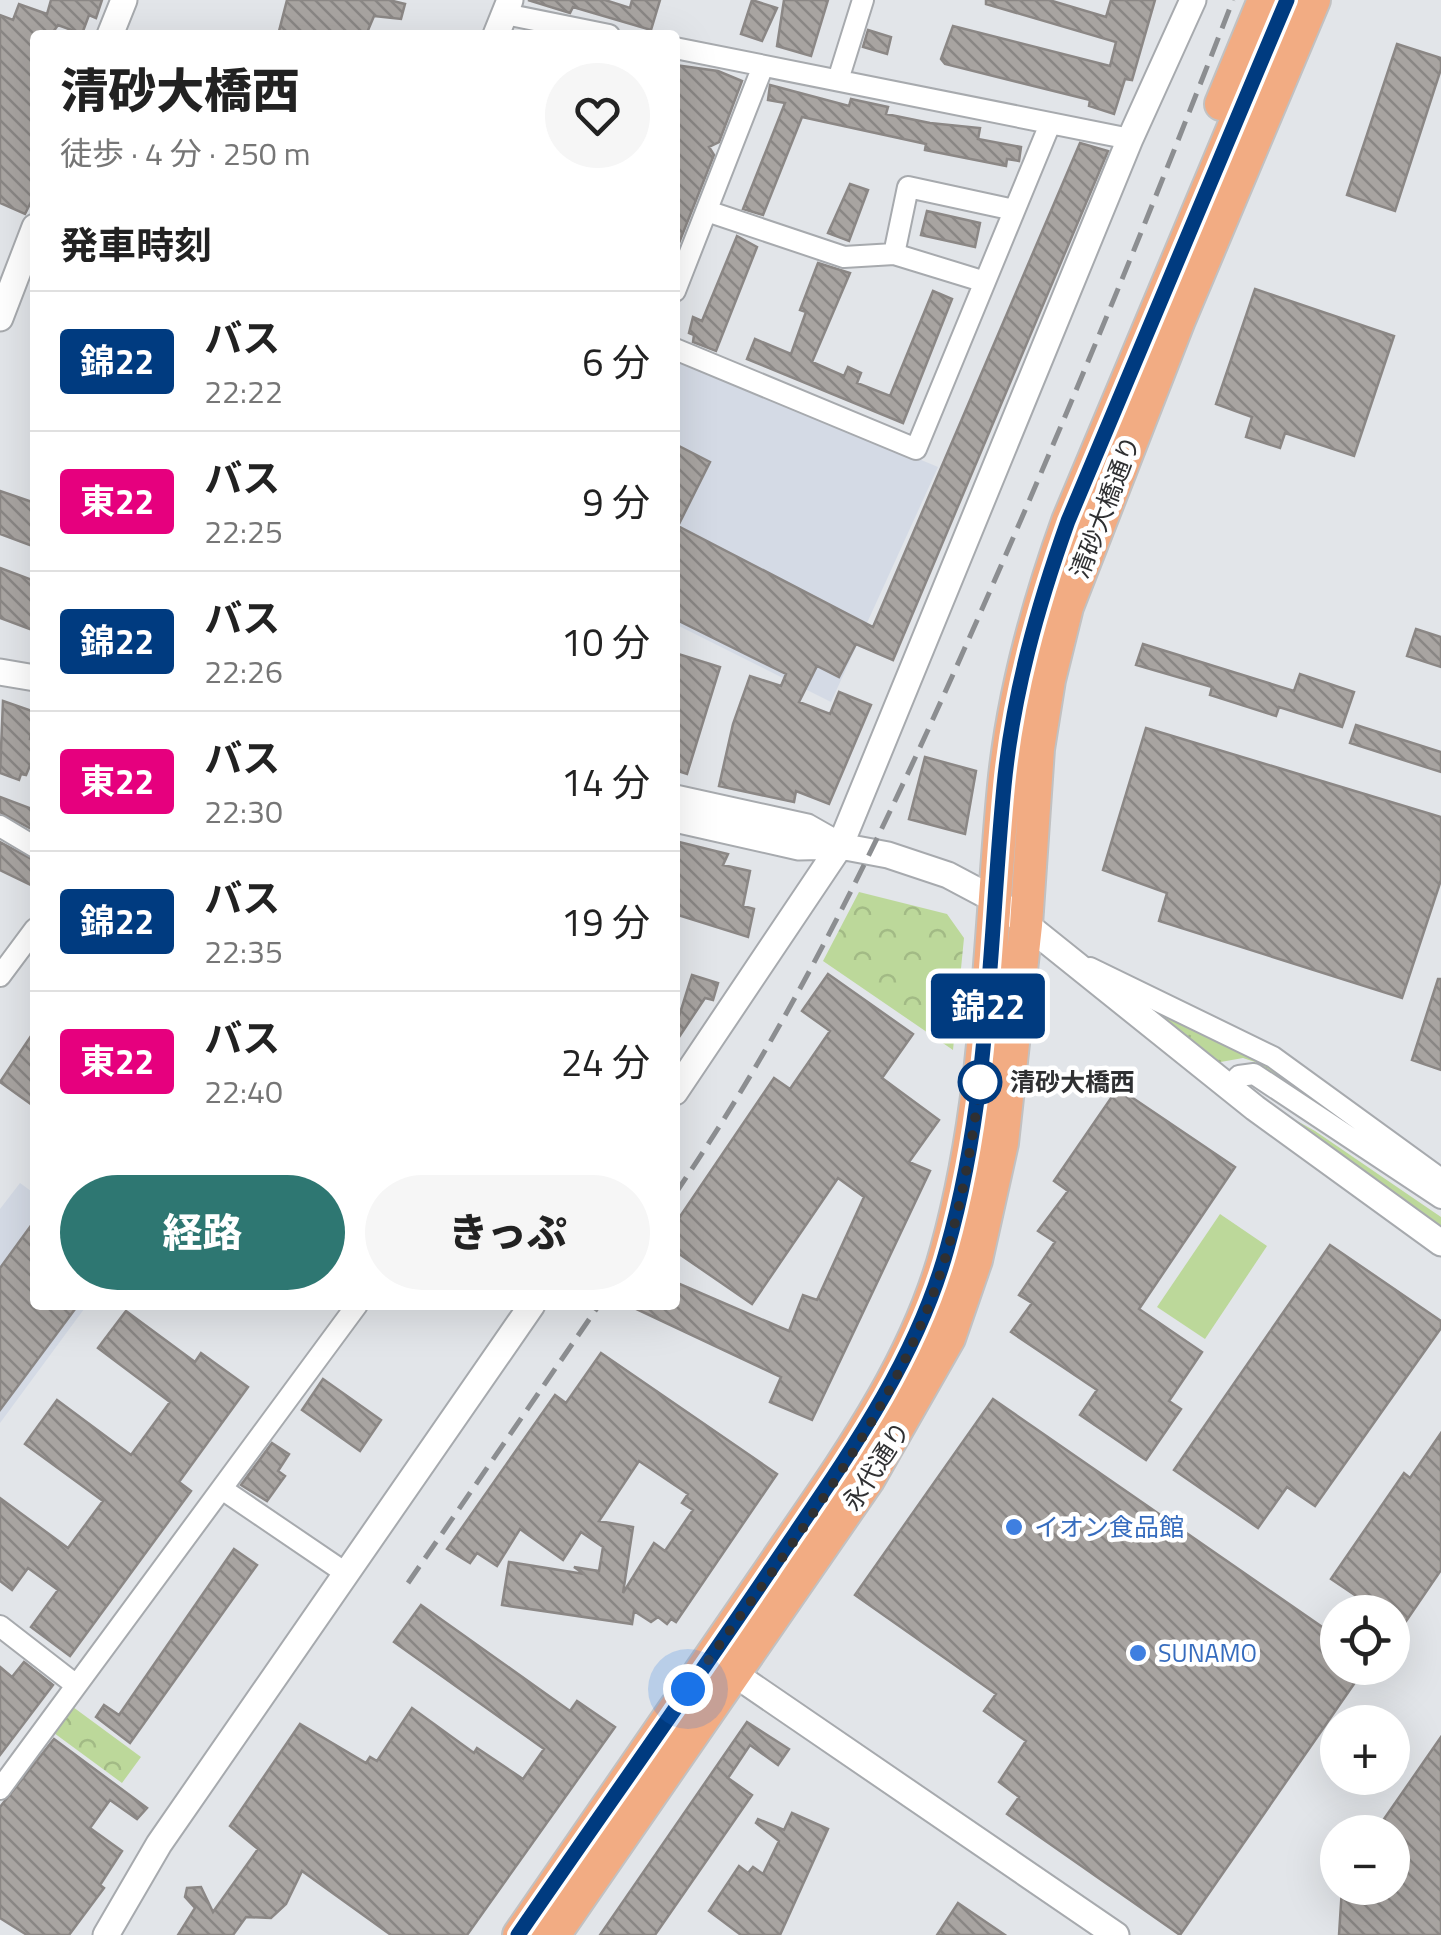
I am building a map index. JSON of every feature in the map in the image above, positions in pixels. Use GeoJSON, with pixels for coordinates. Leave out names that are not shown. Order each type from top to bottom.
{"type":"FeatureCollection","features":[{"type":"Feature","properties":{"kind":"main road"},"geometry":{"type":"LineString","coordinates":[[1084,520],[1112,370],[1264,0]]}},
{"type":"Feature","properties":{"kind":"main road","name":"清砂大橋通り"},"geometry":{"type":"LineString","coordinates":[[997,901],[1004,785],[1019,681],[1040,599],[1084,520],[1167,317],[1287,0]]}},
{"type":"Feature","properties":{"kind":"main road","name":"清砂大橋通り"},"geometry":{"type":"LineString","coordinates":[[1167,317],[1314,0]]}},
{"type":"Feature","properties":{"kind":"main road"},"geometry":{"type":"LineString","coordinates":[[1084,520],[1171,389],[1332,0]]}},
{"type":"Feature","properties":{"kind":"main road","name":"清砂大橋通り"},"geometry":{"type":"LineString","coordinates":[[1026,925],[1038,750],[1048,680],[1084,520]]}},
{"type":"Feature","properties":{"kind":"main road","name":"永代通り"},"geometry":{"type":"LineString","coordinates":[[554,1935],[723,1666],[878,1408],[937,1286],[972,1139],[997,901]]}},
{"type":"Feature","properties":{"kind":"main road","name":"永代通り"},"geometry":{"type":"LineString","coordinates":[[518,1935],[868,1480],[949,1338],[976,1260],[999,1161],[1026,925]]}},
{"type":"Feature","properties":{"kind":"street"},"geometry":{"type":"LineString","coordinates":[[112,30],[124,0]]}},
{"type":"Feature","properties":{"kind":"street"},"geometry":{"type":"LineString","coordinates":[[838,80],[863,0]]}},
{"type":"Feature","properties":{"kind":"street"},"geometry":{"type":"LineString","coordinates":[[680,1085],[840,846],[1130,139],[1193,0]]}},
{"type":"Feature","properties":{"kind":"street"},"geometry":{"type":"LineString","coordinates":[[504,16],[581,30]]}},
{"type":"Feature","properties":{"kind":"street"},"geometry":{"type":"LineString","coordinates":[[680,49],[1130,139]]}},
{"type":"Feature","properties":{"kind":"street"},"geometry":{"type":"LineString","coordinates":[[680,274],[763,66]]}},
{"type":"Feature","properties":{"kind":"street"},"geometry":{"type":"LineString","coordinates":[[680,351],[916,448],[1050,124]]}},
{"type":"Feature","properties":{"kind":"street"},"geometry":{"type":"LineString","coordinates":[[894,254],[908,188],[1014,210]]}},
{"type":"Feature","properties":{"kind":"street"},"geometry":{"type":"LineString","coordinates":[[707,211],[844,257],[894,254],[982,281]]}},
{"type":"Feature","properties":{"kind":"street"},"geometry":{"type":"LineString","coordinates":[[0,318],[30,241]]}},
{"type":"Feature","properties":{"kind":"street"},"geometry":{"type":"LineString","coordinates":[[0,672],[30,677]]}},
{"type":"Feature","properties":{"kind":"street"},"geometry":{"type":"LineString","coordinates":[[680,799],[807,827],[840,846]]}},
{"type":"Feature","properties":{"kind":"street"},"geometry":{"type":"LineString","coordinates":[[680,820],[799,846],[840,846],[916,863],[997,901],[1228,1087],[1441,1242]]}},
{"type":"Feature","properties":{"kind":"street"},"geometry":{"type":"LineString","coordinates":[[0,826],[30,843]]}},
{"type":"Feature","properties":{"kind":"street"},"geometry":{"type":"LineString","coordinates":[[0,976],[30,936]]}},
{"type":"Feature","properties":{"kind":"street"},"geometry":{"type":"LineString","coordinates":[[1065,956],[1273,1057],[1441,1179]]}},
{"type":"Feature","properties":{"kind":"street"},"geometry":{"type":"LineString","coordinates":[[1228,1087],[1239,1076],[1254,1074],[1441,1198]]}},
{"type":"Feature","properties":{"kind":"street"},"geometry":{"type":"LineString","coordinates":[[0,1790],[352,1310]]}},
{"type":"Feature","properties":{"kind":"street"},"geometry":{"type":"LineString","coordinates":[[106,1935],[159,1844],[529,1310]]}},
{"type":"Feature","properties":{"kind":"street"},"geometry":{"type":"LineString","coordinates":[[222,1489],[347,1574]]}},
{"type":"Feature","properties":{"kind":"street"},"geometry":{"type":"LineString","coordinates":[[0,1626],[76,1685]]}},
{"type":"Feature","properties":{"kind":"street"},"geometry":{"type":"LineString","coordinates":[[723,1666],[1116,1935]]}},
{"type":"Feature","properties":{"kind":"shaded area"},"geometry":{"type":"Polygon","coordinates":[[[680,359],[938,467],[831,702],[680,626],[680,359]]]}},
{"type":"Feature","properties":{"kind":"shaded area"},"geometry":{"type":"Polygon","coordinates":[[[20,1183],[30,1190],[30,1310],[83,1310],[0,1423],[0,1209],[20,1183]]]}},
{"type":"Feature","properties":{"kind":"green space"},"geometry":{"type":"Polygon","coordinates":[[[859,892],[947,914],[964,938],[953,1050],[823,961],[859,892]]]}},
{"type":"Feature","properties":{"kind":"green space"},"geometry":{"type":"Polygon","coordinates":[[[1142,1002],[1236,1045],[1333,1108],[1329,1112],[1255,1062],[1243,1058],[1215,1063],[1142,1002]]]}},
{"type":"Feature","properties":{"kind":"green space"},"geometry":{"type":"Polygon","coordinates":[[[1265,1103],[1315,1131],[1441,1217],[1441,1230],[1265,1103]]]}},
{"type":"Feature","properties":{"kind":"green space"},"geometry":{"type":"Polygon","coordinates":[[[1220,1214],[1267,1246],[1205,1339],[1157,1307],[1220,1214]]]}},
{"type":"Feature","properties":{"kind":"green space"},"geometry":{"type":"Polygon","coordinates":[[[73,1707],[141,1757],[122,1783],[54,1733],[73,1707]]]}},
{"type":"Feature","properties":{"kind":"building"},"geometry":{"type":"Polygon","coordinates":[[[51,0],[102,0],[96,18],[89,15],[83,30],[58,25],[54,30],[30,30],[30,204],[25,214],[0,203],[0,15],[13,20],[19,4],[47,14],[51,0]]]}},
{"type":"Feature","properties":{"kind":"building"},"geometry":{"type":"Polygon","coordinates":[[[287,0],[389,0],[405,4],[401,19],[374,16],[368,30],[279,30],[287,0]]]}},
{"type":"Feature","properties":{"kind":"building"},"geometry":{"type":"Polygon","coordinates":[[[528,0],[605,0],[630,8],[632,0],[660,0],[651,30],[573,7],[570,13],[528,0]]]}},
{"type":"Feature","properties":{"kind":"building"},"geometry":{"type":"Polygon","coordinates":[[[752,0],[777,8],[762,41],[741,34],[752,0]]]}},
{"type":"Feature","properties":{"kind":"building"},"geometry":{"type":"Polygon","coordinates":[[[784,0],[828,0],[811,56],[777,46],[784,0]]]}},
{"type":"Feature","properties":{"kind":"building"},"geometry":{"type":"Polygon","coordinates":[[[986,0],[1049,0],[1106,17],[1111,0],[1155,0],[1132,80],[1125,79],[1114,114],[1089,106],[1090,100],[945,64],[941,59],[953,26],[1110,66],[1116,42],[986,4],[986,0]]]}},
{"type":"Feature","properties":{"kind":"building"},"geometry":{"type":"Polygon","coordinates":[[[868,30],[891,37],[887,54],[863,47],[868,30]]]}},
{"type":"Feature","properties":{"kind":"building"},"geometry":{"type":"Polygon","coordinates":[[[1397,44],[1441,58],[1441,69],[1395,211],[1347,195],[1397,44]]]}},
{"type":"Feature","properties":{"kind":"building"},"geometry":{"type":"Polygon","coordinates":[[[680,66],[718,71],[742,81],[719,142],[709,147],[714,155],[680,240],[680,66]]]}},
{"type":"Feature","properties":{"kind":"building"},"geometry":{"type":"Polygon","coordinates":[[[770,85],[849,106],[851,99],[888,107],[886,114],[980,128],[978,139],[1021,147],[1019,161],[1007,159],[1006,166],[925,150],[926,144],[802,117],[763,215],[743,209],[785,103],[768,100],[770,85]]]}},
{"type":"Feature","properties":{"kind":"building"},"geometry":{"type":"Polygon","coordinates":[[[1080,143],[1108,151],[893,660],[856,644],[839,677],[817,666],[799,702],[830,714],[839,692],[871,705],[829,804],[796,791],[794,802],[719,786],[733,724],[750,676],[781,686],[786,674],[680,621],[680,527],[873,627],[1080,143]]]}},
{"type":"Feature","properties":{"kind":"building"},"geometry":{"type":"Polygon","coordinates":[[[850,184],[868,190],[849,241],[828,233],[850,184]]]}},
{"type":"Feature","properties":{"kind":"building"},"geometry":{"type":"Polygon","coordinates":[[[927,211],[980,223],[975,247],[921,235],[927,211]]]}},
{"type":"Feature","properties":{"kind":"building"},"geometry":{"type":"Polygon","coordinates":[[[737,236],[757,247],[716,351],[693,342],[694,335],[689,333],[693,317],[702,321],[737,236]]]}},
{"type":"Feature","properties":{"kind":"building"},"geometry":{"type":"Polygon","coordinates":[[[818,263],[850,273],[812,362],[844,376],[848,367],[861,373],[857,383],[890,396],[933,291],[952,299],[903,423],[747,359],[755,339],[791,354],[806,312],[800,310],[818,263]]]}},
{"type":"Feature","properties":{"kind":"building"},"geometry":{"type":"Polygon","coordinates":[[[1255,289],[1394,336],[1354,456],[1285,433],[1280,448],[1246,437],[1252,417],[1216,404],[1255,289]]]}},
{"type":"Feature","properties":{"kind":"building"},"geometry":{"type":"Polygon","coordinates":[[[680,447],[710,462],[680,522],[680,447]]]}},
{"type":"Feature","properties":{"kind":"building"},"geometry":{"type":"Polygon","coordinates":[[[0,491],[30,501],[30,545],[0,534],[0,491]]]}},
{"type":"Feature","properties":{"kind":"building"},"geometry":{"type":"Polygon","coordinates":[[[0,568],[30,579],[30,629],[0,618],[0,568]]]}},
{"type":"Feature","properties":{"kind":"building"},"geometry":{"type":"Polygon","coordinates":[[[1416,629],[1441,637],[1441,667],[1407,656],[1416,629]]]}},
{"type":"Feature","properties":{"kind":"building"},"geometry":{"type":"Polygon","coordinates":[[[1143,644],[1294,691],[1300,674],[1354,692],[1342,727],[1279,707],[1276,716],[1210,695],[1212,687],[1136,665],[1143,644]]]}},
{"type":"Feature","properties":{"kind":"building"},"geometry":{"type":"Polygon","coordinates":[[[680,655],[720,667],[687,774],[680,772],[680,655]]]}},
{"type":"Feature","properties":{"kind":"building"},"geometry":{"type":"Polygon","coordinates":[[[3,701],[30,710],[30,766],[19,780],[0,773],[3,701]]]}},
{"type":"Feature","properties":{"kind":"building"},"geometry":{"type":"Polygon","coordinates":[[[1356,725],[1441,752],[1441,772],[1350,743],[1356,725]]]}},
{"type":"Feature","properties":{"kind":"building"},"geometry":{"type":"Polygon","coordinates":[[[1146,728],[1441,817],[1441,880],[1402,998],[1159,921],[1167,893],[1103,870],[1146,728]]]}},
{"type":"Feature","properties":{"kind":"building"},"geometry":{"type":"Polygon","coordinates":[[[925,757],[976,771],[965,834],[909,819],[925,757]]]}},
{"type":"Feature","properties":{"kind":"building"},"geometry":{"type":"Polygon","coordinates":[[[0,797],[30,808],[30,828],[0,812],[0,797]]]}},
{"type":"Feature","properties":{"kind":"building"},"geometry":{"type":"Polygon","coordinates":[[[0,842],[30,858],[30,885],[0,870],[0,842]]]}},
{"type":"Feature","properties":{"kind":"building"},"geometry":{"type":"Polygon","coordinates":[[[680,842],[728,854],[723,865],[750,871],[743,906],[754,909],[748,937],[680,916],[680,842]]]}},
{"type":"Feature","properties":{"kind":"building"},"geometry":{"type":"Polygon","coordinates":[[[828,974],[913,1034],[882,1078],[939,1120],[909,1162],[930,1171],[812,1420],[770,1402],[781,1377],[639,1310],[680,1310],[680,1284],[789,1331],[803,1295],[817,1300],[864,1197],[838,1178],[752,1304],[680,1254],[680,1217],[774,1078],[790,1089],[830,1031],[802,1011],[828,974]]]}},
{"type":"Feature","properties":{"kind":"building"},"geometry":{"type":"Polygon","coordinates":[[[692,975],[718,983],[713,1000],[705,998],[680,1036],[680,1013],[692,975]]]}},
{"type":"Feature","properties":{"kind":"building"},"geometry":{"type":"Polygon","coordinates":[[[1441,979],[1441,1070],[1412,1060],[1441,979]]]}},
{"type":"Feature","properties":{"kind":"building"},"geometry":{"type":"Polygon","coordinates":[[[30,1037],[30,1103],[0,1082],[30,1037]]]}},
{"type":"Feature","properties":{"kind":"building"},"geometry":{"type":"Polygon","coordinates":[[[1118,1088],[1235,1167],[1139,1309],[1202,1352],[1169,1401],[1181,1409],[1146,1460],[1080,1415],[1097,1390],[1011,1332],[1032,1303],[1019,1295],[1055,1242],[1038,1231],[1068,1191],[1054,1181],[1118,1088]]]}},
{"type":"Feature","properties":{"kind":"building"},"geometry":{"type":"Polygon","coordinates":[[[30,1227],[30,1310],[74,1310],[0,1410],[0,1268],[30,1227]]]}},
{"type":"Feature","properties":{"kind":"building"},"geometry":{"type":"Polygon","coordinates":[[[1330,1245],[1441,1321],[1441,1328],[1315,1506],[1287,1487],[1258,1528],[1174,1470],[1330,1245]]]}},
{"type":"Feature","properties":{"kind":"building"},"geometry":{"type":"Polygon","coordinates":[[[126,1311],[195,1362],[201,1353],[248,1387],[179,1482],[191,1491],[70,1656],[31,1627],[58,1590],[28,1568],[12,1590],[0,1581],[0,1498],[68,1548],[103,1501],[25,1444],[57,1400],[131,1455],[170,1402],[98,1348],[126,1311]]]}},
{"type":"Feature","properties":{"kind":"building"},"geometry":{"type":"Polygon","coordinates":[[[601,1353],[777,1474],[676,1622],[671,1619],[667,1624],[658,1617],[651,1622],[634,1611],[632,1624],[502,1605],[509,1562],[584,1574],[574,1567],[599,1571],[603,1547],[581,1532],[563,1560],[520,1529],[497,1566],[477,1553],[470,1563],[447,1549],[555,1395],[566,1403],[601,1353]],[[639,1461],[599,1521],[633,1527],[623,1593],[654,1543],[665,1551],[693,1510],[682,1503],[688,1494],[639,1461]]]}},
{"type":"Feature","properties":{"kind":"building"},"geometry":{"type":"Polygon","coordinates":[[[323,1379],[381,1420],[360,1451],[302,1410],[323,1379]]]}},
{"type":"Feature","properties":{"kind":"building","name":"SUNAMO"},"geometry":{"type":"Polygon","coordinates":[[[993,1399],[1320,1626],[1320,1685],[1353,1685],[1339,1705],[1320,1705],[1320,1733],[1180,1935],[1007,1814],[1019,1797],[999,1782],[1026,1741],[984,1711],[996,1694],[855,1595],[993,1399]]]}},
{"type":"Feature","properties":{"kind":"building"},"geometry":{"type":"Polygon","coordinates":[[[1441,1433],[1441,1570],[1410,1615],[1410,1595],[1355,1595],[1331,1579],[1404,1473],[1410,1478],[1441,1433]]]}},
{"type":"Feature","properties":{"kind":"building"},"geometry":{"type":"Polygon","coordinates":[[[272,1443],[289,1454],[278,1471],[285,1476],[267,1501],[241,1485],[272,1443]]]}},
{"type":"Feature","properties":{"kind":"building"},"geometry":{"type":"Polygon","coordinates":[[[234,1549],[257,1565],[130,1743],[96,1717],[104,1705],[119,1715],[234,1549]]]}},
{"type":"Feature","properties":{"kind":"building"},"geometry":{"type":"Polygon","coordinates":[[[421,1605],[570,1711],[577,1701],[615,1727],[467,1935],[391,1935],[302,1871],[286,1904],[271,1918],[246,1917],[233,1935],[178,1935],[195,1908],[185,1897],[187,1888],[201,1887],[213,1912],[258,1849],[230,1826],[300,1724],[366,1763],[370,1757],[377,1761],[412,1708],[474,1753],[477,1748],[523,1779],[544,1749],[394,1642],[421,1605]]]}},
{"type":"Feature","properties":{"kind":"building"},"geometry":{"type":"Polygon","coordinates":[[[24,1662],[53,1685],[0,1755],[0,1667],[12,1677],[24,1662]]]}},
{"type":"Feature","properties":{"kind":"building"},"geometry":{"type":"Polygon","coordinates":[[[747,1722],[789,1749],[778,1765],[750,1745],[728,1778],[752,1795],[655,1935],[600,1935],[747,1722]]]}},
{"type":"Feature","properties":{"kind":"building"},"geometry":{"type":"Polygon","coordinates":[[[1441,1737],[1441,1935],[1339,1935],[1341,1905],[1410,1905],[1410,1815],[1387,1815],[1401,1795],[1410,1795],[1410,1782],[1441,1737]]]}},
{"type":"Feature","properties":{"kind":"building"},"geometry":{"type":"Polygon","coordinates":[[[54,1739],[147,1808],[137,1819],[110,1800],[90,1828],[122,1851],[100,1885],[104,1888],[69,1935],[27,1935],[0,1918],[0,1807],[54,1739]]]}},
{"type":"Feature","properties":{"kind":"building"},"geometry":{"type":"Polygon","coordinates":[[[792,1813],[828,1829],[780,1935],[741,1935],[709,1911],[739,1866],[748,1873],[753,1867],[763,1874],[779,1841],[756,1823],[758,1819],[784,1830],[792,1813]]]}},
{"type":"Feature","properties":{"kind":"building"},"geometry":{"type":"Polygon","coordinates":[[[958,1903],[1005,1935],[937,1935],[958,1903]]]}},
{"type":"Feature","properties":{"kind":"railway"},"geometry":{"type":"LineString","coordinates":[[680,1186],[765,1052],[882,829],[1082,376],[1233,0]]}},
{"type":"Feature","properties":{"kind":"railway"},"geometry":{"type":"LineString","coordinates":[[408,1583],[596,1310]]}},
{"type":"Feature","properties":{"kind":"bus line","name":"錦22"},"geometry":{"type":"LineString","coordinates":[[518,1935],[842,1464],[878,1408],[922,1324],[955,1220],[972,1139],[992,960],[1004,785],[1019,681],[1040,599],[1068,521],[1287,0]]}},
{"type":"Feature","properties":{"kind":"place","name":"清砂大橋西"},"geometry":{"type":"Point","coordinates":[980,1082]}},
{"type":"Feature","properties":{"kind":"place","name":"イオン食品館"},"geometry":{"type":"Point","coordinates":[1014,1527]}},
{"type":"Feature","properties":{"kind":"place","name":"SUNAMO"},"geometry":{"type":"Point","coordinates":[1138,1653]}},
{"type":"Feature","properties":{"kind":"route"},"geometry":{"type":"LineString","coordinates":[[688,1689],[842,1464],[904,1362],[937,1286],[947,1250],[963,1189],[982,1070],[980,1082]]}}]}
